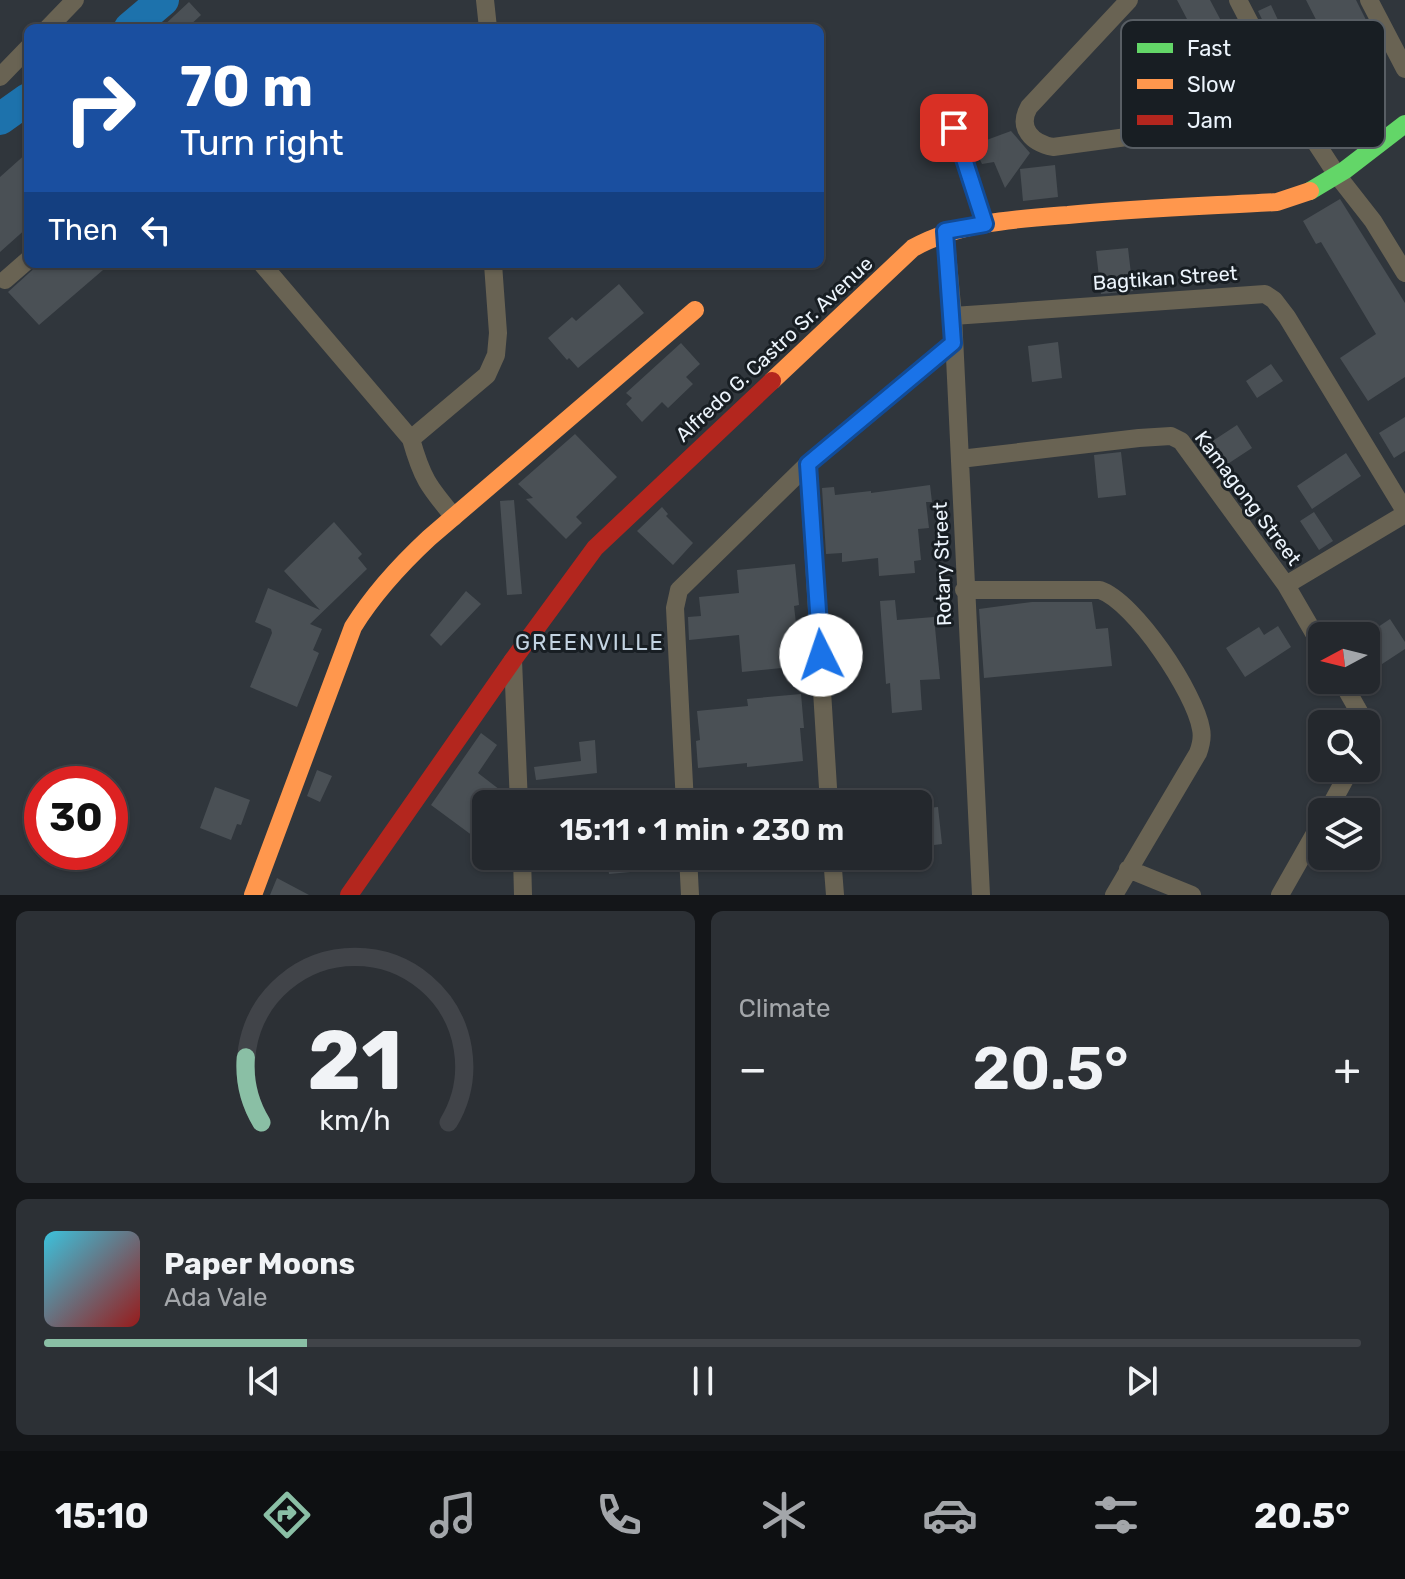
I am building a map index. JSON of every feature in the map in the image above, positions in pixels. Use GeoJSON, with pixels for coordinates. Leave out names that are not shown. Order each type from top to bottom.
{"type":"FeatureCollection","features":[{"type":"Feature","properties":{"kind":"street"},"geometry":{"type":"LineString","coordinates":[[52,24],[75,0]]}},
{"type":"Feature","properties":{"kind":"street"},"geometry":{"type":"LineString","coordinates":[[485,0],[488,24]]}},
{"type":"Feature","properties":{"kind":"street"},"geometry":{"type":"LineString","coordinates":[[1121,138],[1053,147],[1032,139],[1023,116],[1129,0]]}},
{"type":"Feature","properties":{"kind":"street"},"geometry":{"type":"LineString","coordinates":[[1238,0],[1248,20]]}},
{"type":"Feature","properties":{"kind":"street"},"geometry":{"type":"LineString","coordinates":[[1369,0],[1379,20]]}},
{"type":"Feature","properties":{"kind":"street"},"geometry":{"type":"LineString","coordinates":[[1385,31],[1405,69]]}},
{"type":"Feature","properties":{"kind":"street"},"geometry":{"type":"LineString","coordinates":[[0,77],[24,52]]}},
{"type":"Feature","properties":{"kind":"street","name":"Alfredo G. Castro Sr. Avenue"},"geometry":{"type":"LineString","coordinates":[[1385,139],[1405,124]]}},
{"type":"Feature","properties":{"kind":"street"},"geometry":{"type":"LineString","coordinates":[[954,128],[985,224]]}},
{"type":"Feature","properties":{"kind":"street"},"geometry":{"type":"LineString","coordinates":[[1319,148],[1373,221],[1405,273]]}},
{"type":"Feature","properties":{"kind":"street","name":"Alfredo G. Castro Sr. Avenue"},"geometry":{"type":"LineString","coordinates":[[349,895],[595,548],[913,248],[945,231],[985,224],[1082,212],[1293,199],[1337,175],[1373,148]]}},
{"type":"Feature","properties":{"kind":"street","name":"Rotary Street"},"geometry":{"type":"LineString","coordinates":[[945,231],[953,316],[981,895]]}},
{"type":"Feature","properties":{"kind":"street"},"geometry":{"type":"LineString","coordinates":[[5,280],[24,263]]}},
{"type":"Feature","properties":{"kind":"street"},"geometry":{"type":"LineString","coordinates":[[265,268],[411,439],[429,488],[454,517]]}},
{"type":"Feature","properties":{"kind":"street"},"geometry":{"type":"LineString","coordinates":[[411,439],[487,375],[492,365],[498,333],[493,268]]}},
{"type":"Feature","properties":{"kind":"street","name":"Bagtikan Street"},"geometry":{"type":"LineString","coordinates":[[953,316],[1265,294],[1287,317],[1405,513]]}},
{"type":"Feature","properties":{"kind":"street"},"geometry":{"type":"LineString","coordinates":[[253,895],[353,627],[366,604],[386,580],[454,517],[695,310]]}},
{"type":"Feature","properties":{"kind":"street"},"geometry":{"type":"LineString","coordinates":[[684,790],[675,608],[679,590],[808,464],[953,343]]}},
{"type":"Feature","properties":{"kind":"street","name":"Kamagong Street"},"geometry":{"type":"LineString","coordinates":[[960,459],[1093,442],[1171,436],[1187,447],[1286,585],[1308,623]]}},
{"type":"Feature","properties":{"kind":"street"},"geometry":{"type":"LineString","coordinates":[[808,464],[828,790]]}},
{"type":"Feature","properties":{"kind":"street"},"geometry":{"type":"LineString","coordinates":[[1286,585],[1405,513]]}},
{"type":"Feature","properties":{"kind":"street"},"geometry":{"type":"LineString","coordinates":[[964,590],[1100,590],[1121,602],[1144,626],[1164,654],[1196,712],[1202,739],[1198,753],[1114,895]]}},
{"type":"Feature","properties":{"kind":"street"},"geometry":{"type":"LineString","coordinates":[[513,660],[518,790]]}},
{"type":"Feature","properties":{"kind":"street"},"geometry":{"type":"LineString","coordinates":[[1280,895],[1308,846]]}},
{"type":"Feature","properties":{"kind":"street"},"geometry":{"type":"LineString","coordinates":[[1128,869],[1192,895]]}},
{"type":"Feature","properties":{"kind":"street"},"geometry":{"type":"LineString","coordinates":[[522,870],[523,895]]}},
{"type":"Feature","properties":{"kind":"street"},"geometry":{"type":"LineString","coordinates":[[689,870],[690,895]]}},
{"type":"Feature","properties":{"kind":"street"},"geometry":{"type":"LineString","coordinates":[[833,870],[835,895]]}},
{"type":"Feature","properties":{"kind":"building"},"geometry":{"type":"Polygon","coordinates":[[[1177,0],[1210,0],[1221,20],[1187,20],[1177,0]]]}},
{"type":"Feature","properties":{"kind":"building"},"geometry":{"type":"Polygon","coordinates":[[[1306,0],[1356,0],[1366,20],[1316,20],[1306,0]]]}},
{"type":"Feature","properties":{"kind":"building"},"geometry":{"type":"Polygon","coordinates":[[[189,2],[201,15],[191,24],[165,24],[189,2]]]}},
{"type":"Feature","properties":{"kind":"building"},"geometry":{"type":"Polygon","coordinates":[[[1271,5],[1278,20],[1262,20],[1258,11],[1271,5]]]}},
{"type":"Feature","properties":{"kind":"building"},"geometry":{"type":"Polygon","coordinates":[[[1011,131],[1030,153],[1005,188],[994,162],[982,164],[973,145],[1011,131]]]}},
{"type":"Feature","properties":{"kind":"building"},"geometry":{"type":"Polygon","coordinates":[[[24,156],[24,231],[0,252],[0,177],[24,156]]]}},
{"type":"Feature","properties":{"kind":"building"},"geometry":{"type":"Polygon","coordinates":[[[1055,165],[1058,197],[1023,201],[1020,169],[1055,165]]]}},
{"type":"Feature","properties":{"kind":"building"},"geometry":{"type":"Polygon","coordinates":[[[1340,199],[1405,303],[1405,377],[1368,401],[1340,358],[1376,334],[1321,242],[1316,244],[1303,221],[1340,199]]]}},
{"type":"Feature","properties":{"kind":"building"},"geometry":{"type":"Polygon","coordinates":[[[1128,248],[1133,291],[1101,294],[1096,251],[1128,248]]]}},
{"type":"Feature","properties":{"kind":"building"},"geometry":{"type":"Polygon","coordinates":[[[35,268],[105,268],[39,325],[8,292],[35,268]]]}},
{"type":"Feature","properties":{"kind":"building"},"geometry":{"type":"Polygon","coordinates":[[[619,284],[644,313],[578,368],[548,338],[572,317],[576,321],[619,284]]]}},
{"type":"Feature","properties":{"kind":"building"},"geometry":{"type":"Polygon","coordinates":[[[1058,342],[1062,378],[1032,382],[1028,346],[1058,342]]]}},
{"type":"Feature","properties":{"kind":"building"},"geometry":{"type":"Polygon","coordinates":[[[681,343],[700,364],[686,377],[693,384],[668,408],[662,402],[642,422],[626,404],[632,398],[626,393],[681,343]]]}},
{"type":"Feature","properties":{"kind":"building"},"geometry":{"type":"Polygon","coordinates":[[[1271,364],[1283,381],[1257,398],[1246,381],[1271,364]]]}},
{"type":"Feature","properties":{"kind":"building"},"geometry":{"type":"Polygon","coordinates":[[[1405,417],[1405,451],[1394,458],[1379,433],[1405,417]]]}},
{"type":"Feature","properties":{"kind":"building"},"geometry":{"type":"Polygon","coordinates":[[[1237,425],[1252,448],[1223,467],[1208,444],[1237,425]]]}},
{"type":"Feature","properties":{"kind":"building"},"geometry":{"type":"Polygon","coordinates":[[[575,434],[617,477],[576,517],[582,523],[566,539],[526,499],[533,498],[518,484],[575,434]]]}},
{"type":"Feature","properties":{"kind":"building"},"geometry":{"type":"Polygon","coordinates":[[[1121,452],[1126,495],[1098,498],[1094,455],[1121,452]]]}},
{"type":"Feature","properties":{"kind":"building"},"geometry":{"type":"Polygon","coordinates":[[[1346,453],[1361,476],[1312,509],[1297,486],[1346,453]]]}},
{"type":"Feature","properties":{"kind":"building"},"geometry":{"type":"Polygon","coordinates":[[[930,485],[932,502],[926,502],[929,528],[918,529],[921,560],[914,561],[915,573],[879,576],[878,558],[842,562],[842,553],[826,554],[822,488],[834,487],[835,495],[930,485]]]}},
{"type":"Feature","properties":{"kind":"building"},"geometry":{"type":"Polygon","coordinates":[[[514,500],[522,594],[507,595],[500,501],[514,500]]]}},
{"type":"Feature","properties":{"kind":"building"},"geometry":{"type":"Polygon","coordinates":[[[662,507],[668,514],[666,516],[693,543],[673,565],[637,531],[662,507]]]}},
{"type":"Feature","properties":{"kind":"building"},"geometry":{"type":"Polygon","coordinates":[[[1314,512],[1333,541],[1319,550],[1300,521],[1314,512]]]}},
{"type":"Feature","properties":{"kind":"building"},"geometry":{"type":"Polygon","coordinates":[[[334,522],[362,554],[358,558],[367,569],[310,624],[322,629],[313,650],[319,653],[297,707],[250,687],[272,633],[271,629],[255,622],[268,588],[320,610],[284,571],[334,522]]]}},
{"type":"Feature","properties":{"kind":"building"},"geometry":{"type":"Polygon","coordinates":[[[795,564],[799,605],[794,606],[801,666],[742,672],[739,635],[689,640],[688,617],[701,616],[699,597],[739,593],[737,570],[795,564]]]}},
{"type":"Feature","properties":{"kind":"building"},"geometry":{"type":"Polygon","coordinates":[[[466,591],[481,604],[441,646],[430,635],[466,591]]]}},
{"type":"Feature","properties":{"kind":"building"},"geometry":{"type":"Polygon","coordinates":[[[895,600],[897,620],[934,617],[940,679],[920,680],[922,710],[892,713],[890,683],[886,684],[880,601],[895,600]]]}},
{"type":"Feature","properties":{"kind":"building"},"geometry":{"type":"Polygon","coordinates":[[[1032,602],[1092,602],[1096,629],[1108,628],[1112,666],[984,678],[979,609],[1032,602]]]}},
{"type":"Feature","properties":{"kind":"building"},"geometry":{"type":"Polygon","coordinates":[[[1390,619],[1405,642],[1405,649],[1380,665],[1380,626],[1390,619]]]}},
{"type":"Feature","properties":{"kind":"building"},"geometry":{"type":"Polygon","coordinates":[[[1278,626],[1291,647],[1245,677],[1226,648],[1259,627],[1264,635],[1278,626]]]}},
{"type":"Feature","properties":{"kind":"building"},"geometry":{"type":"Polygon","coordinates":[[[801,694],[803,761],[698,768],[696,741],[700,740],[697,711],[748,706],[747,699],[801,694]]]}},
{"type":"Feature","properties":{"kind":"building"},"geometry":{"type":"Polygon","coordinates":[[[481,733],[497,745],[478,773],[500,790],[472,790],[472,835],[431,805],[481,733]]]}},
{"type":"Feature","properties":{"kind":"building"},"geometry":{"type":"Polygon","coordinates":[[[595,740],[597,773],[536,780],[534,767],[581,761],[579,742],[595,740]]]}},
{"type":"Feature","properties":{"kind":"building"},"geometry":{"type":"Polygon","coordinates":[[[317,770],[332,776],[320,802],[307,796],[317,770]]]}},
{"type":"Feature","properties":{"kind":"building"},"geometry":{"type":"Polygon","coordinates":[[[215,787],[250,800],[241,825],[237,824],[231,840],[200,828],[215,787]]]}},
{"type":"Feature","properties":{"kind":"building"},"geometry":{"type":"Polygon","coordinates":[[[938,807],[942,844],[932,845],[932,808],[938,807]]]}},
{"type":"Feature","properties":{"kind":"building"},"geometry":{"type":"Polygon","coordinates":[[[609,870],[652,870],[609,874],[609,870]]]}},
{"type":"Feature","properties":{"kind":"building"},"geometry":{"type":"Polygon","coordinates":[[[277,878],[309,895],[270,895],[277,878]]]}},
{"type":"Feature","properties":{"kind":"waterway"},"geometry":{"type":"LineString","coordinates":[[135,24],[163,0]]}},
{"type":"Feature","properties":{"kind":"waterway"},"geometry":{"type":"LineString","coordinates":[[0,119],[24,102]]}},
{"type":"Feature","properties":{"kind":"traffic: fast"},"geometry":{"type":"LineString","coordinates":[[1385,139],[1405,124]]}},
{"type":"Feature","properties":{"kind":"traffic: fast"},"geometry":{"type":"LineString","coordinates":[[1310,191],[1374,148]]}},
{"type":"Feature","properties":{"kind":"traffic: slow"},"geometry":{"type":"LineString","coordinates":[[772,381],[913,248],[950,232],[1028,218],[1277,202],[1310,191]]}},
{"type":"Feature","properties":{"kind":"traffic: slow"},"geometry":{"type":"LineString","coordinates":[[253,895],[353,627],[370,603],[429,538],[695,310]]}},
{"type":"Feature","properties":{"kind":"traffic: jam"},"geometry":{"type":"LineString","coordinates":[[349,895],[595,548],[772,381]]}},
{"type":"Feature","properties":{"kind":"district","name":"GREENVILLE"},"geometry":{"type":"Point","coordinates":[590,642]}},
{"type":"Feature","properties":{"kind":"route"},"geometry":{"type":"LineString","coordinates":[[821,655],[808,464],[953,343],[945,231],[985,224],[954,128]]}}]}
